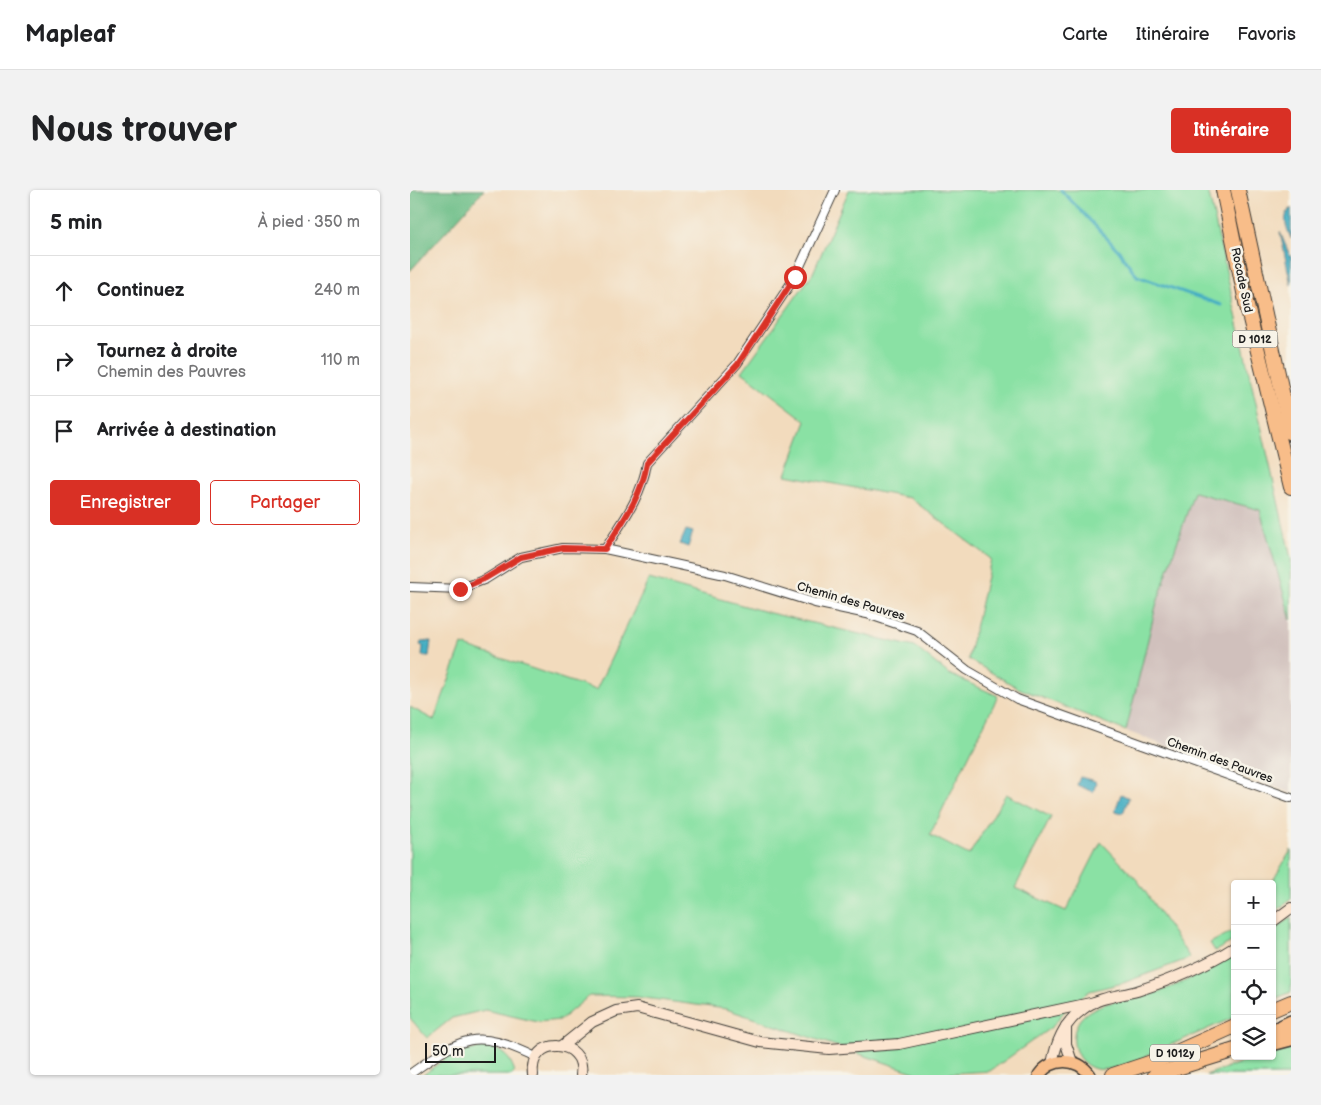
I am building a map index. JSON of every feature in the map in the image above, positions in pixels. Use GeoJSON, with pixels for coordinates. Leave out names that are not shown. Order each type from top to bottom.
{"type":"FeatureCollection","features":[{"type":"Feature","properties":{"kind":"highway","name":"Rocade Sud"},"geometry":{"type":"LineString","coordinates":[[1223,190],[1246,302],[1291,486]]}},
{"type":"Feature","properties":{"kind":"highway","name":"Rocade Sud"},"geometry":{"type":"LineString","coordinates":[[1238,190],[1291,433]]}},
{"type":"Feature","properties":{"kind":"highway"},"geometry":{"type":"LineString","coordinates":[[1276,1008],[1291,1002]]}},
{"type":"Feature","properties":{"kind":"highway","name":"D 1012y"},"geometry":{"type":"LineString","coordinates":[[1112,1075],[1161,1059],[1231,1028]]}},
{"type":"Feature","properties":{"kind":"highway"},"geometry":{"type":"LineString","coordinates":[[1276,1035],[1291,1029]]}},
{"type":"Feature","properties":{"kind":"highway"},"geometry":{"type":"LineString","coordinates":[[1154,1075],[1231,1051]]}},
{"type":"Feature","properties":{"kind":"main road"},"geometry":{"type":"LineString","coordinates":[[1276,1028],[1291,1021]]}},
{"type":"Feature","properties":{"kind":"main road"},"geometry":{"type":"LineString","coordinates":[[1276,1044],[1291,1040]]}},
{"type":"Feature","properties":{"kind":"main road"},"geometry":{"type":"LineString","coordinates":[[1112,1075],[1156,1068],[1231,1045]]}},
{"type":"Feature","properties":{"kind":"main road"},"geometry":{"type":"LineString","coordinates":[[1154,1075],[1231,1057]]}},
{"type":"Feature","properties":{"kind":"main road"},"geometry":{"type":"LineString","coordinates":[[1039,1075],[1052,1064],[1072,1062],[1083,1067],[1090,1075]]}},
{"type":"Feature","properties":{"kind":"street"},"geometry":{"type":"LineString","coordinates":[[605,549],[631,509],[644,482],[647,463],[738,364],[795,277],[835,190]]}},
{"type":"Feature","properties":{"kind":"street","name":"Chemin des Pauvres"},"geometry":{"type":"LineString","coordinates":[[410,586],[460,589],[486,578],[521,557],[563,548],[605,549],[725,575],[814,603],[867,614],[917,631],[967,670],[1017,699],[1291,798]]}},
{"type":"Feature","properties":{"kind":"street"},"geometry":{"type":"LineString","coordinates":[[1276,919],[1291,908]]}},
{"type":"Feature","properties":{"kind":"street"},"geometry":{"type":"LineString","coordinates":[[562,1046],[585,1028],[616,1011],[637,1008],[760,1042],[829,1049],[899,1044],[1095,1002],[1136,991],[1172,978],[1231,950]]}},
{"type":"Feature","properties":{"kind":"street"},"geometry":{"type":"LineString","coordinates":[[1052,1064],[1056,1043],[1066,1026],[1083,1008],[1095,1002]]}},
{"type":"Feature","properties":{"kind":"street"},"geometry":{"type":"LineString","coordinates":[[1066,1026],[1066,1044],[1072,1062]]}},
{"type":"Feature","properties":{"kind":"street"},"geometry":{"type":"LineString","coordinates":[[574,1052],[585,1028]]}},
{"type":"Feature","properties":{"kind":"street"},"geometry":{"type":"LineString","coordinates":[[410,1074],[452,1045],[480,1038],[510,1044],[536,1057]]}},
{"type":"Feature","properties":{"kind":"street"},"geometry":{"type":"LineString","coordinates":[[533,1075],[536,1057],[550,1046],[562,1046],[574,1052],[581,1064],[581,1075]]}},
{"type":"Feature","properties":{"kind":"shaded area"},"geometry":{"type":"Polygon","coordinates":[[[1194,492],[1260,510],[1291,620],[1291,793],[1126,731],[1156,606],[1194,492]]]}},
{"type":"Feature","properties":{"kind":"green space"},"geometry":{"type":"Polygon","coordinates":[[[410,190],[484,190],[410,271],[410,190]]]}},
{"type":"Feature","properties":{"kind":"green space"},"geometry":{"type":"Polygon","coordinates":[[[849,190],[1208,190],[1291,559],[1291,620],[1260,510],[1194,492],[1156,606],[1126,731],[1018,688],[968,659],[991,559],[910,498],[786,475],[806,421],[742,372],[813,273],[849,190]]]}},
{"type":"Feature","properties":{"kind":"green space"},"geometry":{"type":"Polygon","coordinates":[[[649,579],[770,613],[915,647],[949,674],[998,696],[930,835],[969,855],[1006,794],[1051,817],[1015,888],[1066,911],[1101,842],[1138,881],[1190,958],[1123,983],[1090,991],[1069,1005],[1053,1026],[990,1071],[922,1075],[726,1009],[637,997],[589,996],[560,1020],[538,1022],[485,1010],[452,1018],[427,1038],[410,1018],[410,707],[434,720],[462,645],[596,690],[649,579]]]}},
{"type":"Feature","properties":{"kind":"green space"},"geometry":{"type":"Polygon","coordinates":[[[1291,850],[1291,899],[1276,911],[1276,880],[1273,880],[1291,850]]]}},
{"type":"Feature","properties":{"kind":"green space"},"geometry":{"type":"Polygon","coordinates":[[[1291,917],[1291,992],[1276,998],[1276,970],[1276,929],[1291,917]]]}},
{"type":"Feature","properties":{"kind":"green space"},"geometry":{"type":"Polygon","coordinates":[[[1231,932],[1231,942],[1215,951],[1210,943],[1231,932]]]}},
{"type":"Feature","properties":{"kind":"green space"},"geometry":{"type":"Polygon","coordinates":[[[1231,956],[1231,1019],[1145,1056],[1144,1059],[1114,1068],[1102,1070],[1088,1066],[1077,1054],[1074,1046],[1075,1030],[1083,1016],[1090,1011],[1116,1001],[1152,994],[1194,977],[1231,956]]]}},
{"type":"Feature","properties":{"kind":"green space"},"geometry":{"type":"Polygon","coordinates":[[[488,1046],[508,1058],[515,1072],[512,1075],[423,1075],[450,1055],[488,1046]]]}},
{"type":"Feature","properties":{"kind":"green space"},"geometry":{"type":"Polygon","coordinates":[[[1291,1048],[1291,1075],[1206,1075],[1249,1060],[1276,1060],[1276,1051],[1291,1048]]]}},
{"type":"Feature","properties":{"kind":"water"},"geometry":{"type":"Polygon","coordinates":[[[1291,208],[1291,239],[1286,215],[1291,208]]]}},
{"type":"Feature","properties":{"kind":"water"},"geometry":{"type":"Polygon","coordinates":[[[1280,232],[1291,258],[1291,285],[1280,232]]]}},
{"type":"Feature","properties":{"kind":"water"},"geometry":{"type":"Polygon","coordinates":[[[686,530],[693,532],[688,547],[680,544],[686,530]]]}},
{"type":"Feature","properties":{"kind":"water"},"geometry":{"type":"Polygon","coordinates":[[[431,641],[429,656],[422,656],[423,646],[420,645],[421,642],[431,641]]]}},
{"type":"Feature","properties":{"kind":"water"},"geometry":{"type":"Polygon","coordinates":[[[1080,777],[1095,781],[1096,784],[1093,792],[1077,785],[1080,777]]]}},
{"type":"Feature","properties":{"kind":"water"},"geometry":{"type":"Polygon","coordinates":[[[1121,794],[1129,798],[1123,813],[1115,811],[1121,794]]]}},
{"type":"Feature","properties":{"kind":"waterway"},"geometry":{"type":"LineString","coordinates":[[1061,190],[1119,251],[1137,276],[1221,305]]}},
{"type":"Feature","properties":{"kind":"route"},"geometry":{"type":"LineString","coordinates":[[460,589],[486,578],[521,557],[563,548],[605,549],[631,509],[644,482],[647,463],[738,364],[795,277]]}}]}
